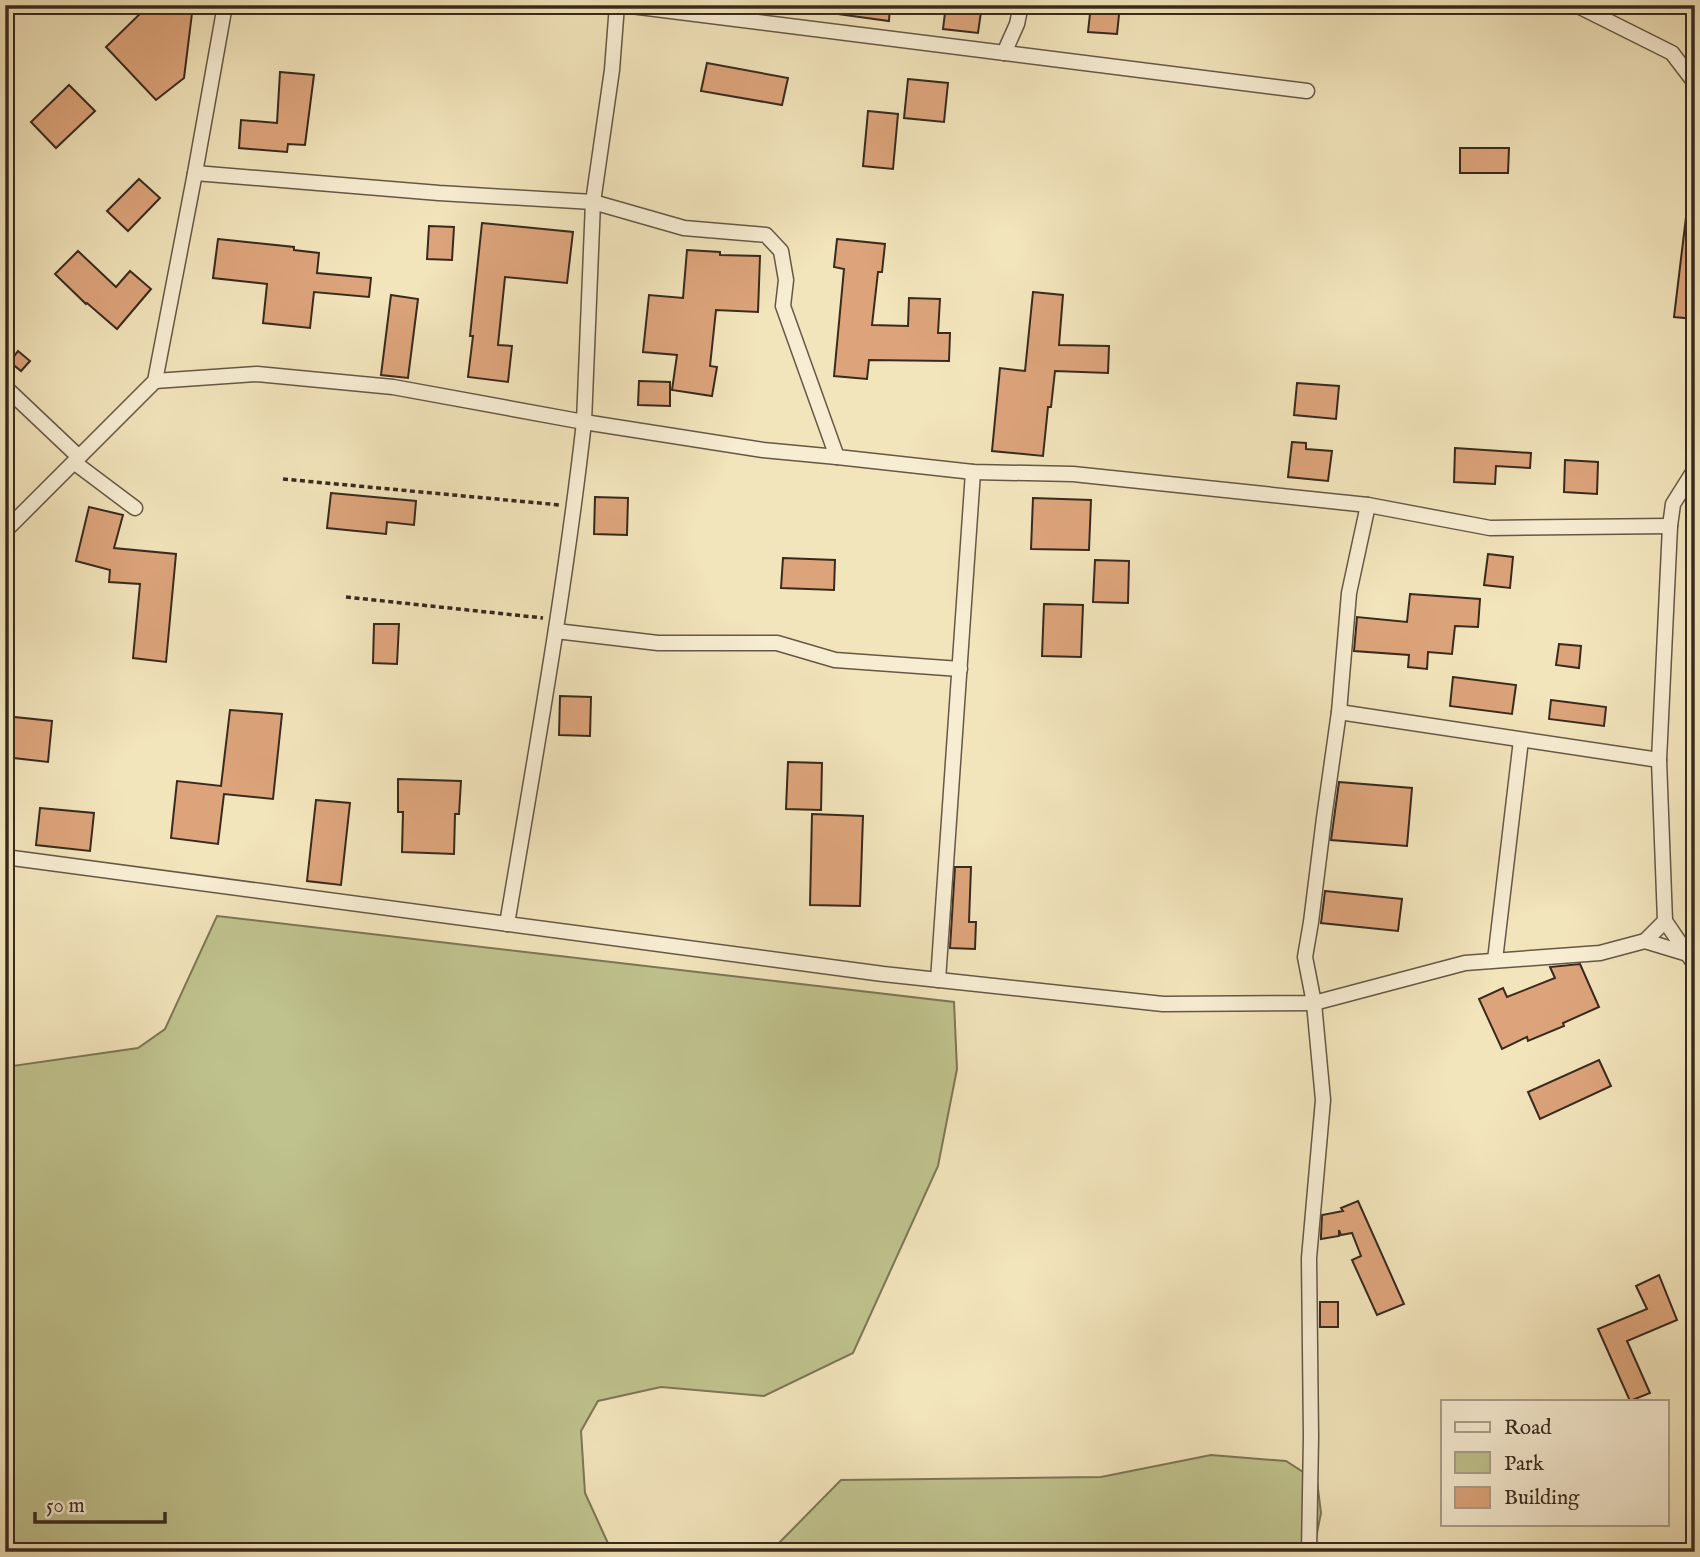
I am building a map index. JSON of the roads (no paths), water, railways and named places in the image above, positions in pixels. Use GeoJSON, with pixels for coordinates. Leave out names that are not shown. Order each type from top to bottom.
{"type":"FeatureCollection","features":[{"type":"Feature","properties":{"kind":"street"},"geometry":{"type":"LineString","coordinates":[[5,531],[155,382],[225,5]]}},
{"type":"Feature","properties":{"kind":"street"},"geometry":{"type":"LineString","coordinates":[[507,924],[574,506],[584,422],[593,202],[612,71],[617,5]]}},
{"type":"Feature","properties":{"kind":"street"},"geometry":{"type":"LineString","coordinates":[[623,5],[1307,91]]}},
{"type":"Feature","properties":{"kind":"street"},"geometry":{"type":"LineString","coordinates":[[1004,53],[1017,24],[1021,5]]}},
{"type":"Feature","properties":{"kind":"street"},"geometry":{"type":"LineString","coordinates":[[1576,5],[1672,53],[1695,83]]}},
{"type":"Feature","properties":{"kind":"street"},"geometry":{"type":"LineString","coordinates":[[195,173],[439,193],[593,202],[684,228],[766,235],[781,251],[786,280],[783,306],[837,457]]}},
{"type":"Feature","properties":{"kind":"street"},"geometry":{"type":"LineString","coordinates":[[155,382],[257,374],[366,384],[763,450],[973,472],[1073,474],[1368,505],[1490,528],[1670,526]]}},
{"type":"Feature","properties":{"kind":"street"},"geometry":{"type":"LineString","coordinates":[[5,387],[79,457]]}},
{"type":"Feature","properties":{"kind":"street"},"geometry":{"type":"LineString","coordinates":[[79,457],[75,463],[135,508]]}},
{"type":"Feature","properties":{"kind":"street"},"geometry":{"type":"LineString","coordinates":[[1691,960],[1665,921],[1659,760],[1670,526],[1673,504],[1695,469]]}},
{"type":"Feature","properties":{"kind":"street"},"geometry":{"type":"LineString","coordinates":[[938,980],[973,472]]}},
{"type":"Feature","properties":{"kind":"street"},"geometry":{"type":"LineString","coordinates":[[1308,1552],[1311,1437],[1310,1258],[1322,1100],[1314,1003],[1305,957],[1339,712],[1349,593],[1368,505]]}},
{"type":"Feature","properties":{"kind":"street"},"geometry":{"type":"LineString","coordinates":[[557,625],[657,643],[777,643],[835,660],[960,669]]}},
{"type":"Feature","properties":{"kind":"street"},"geometry":{"type":"LineString","coordinates":[[1339,712],[1659,760]]}},
{"type":"Feature","properties":{"kind":"street"},"geometry":{"type":"LineString","coordinates":[[1495,960],[1521,740]]}},
{"type":"Feature","properties":{"kind":"street"},"geometry":{"type":"LineString","coordinates":[[5,857],[883,974],[1163,1004],[1314,1003],[1465,963],[1600,953],[1645,941],[1665,921]]}},
{"type":"Feature","properties":{"kind":"street"},"geometry":{"type":"LineString","coordinates":[[1645,941],[1691,960]]}}]}
